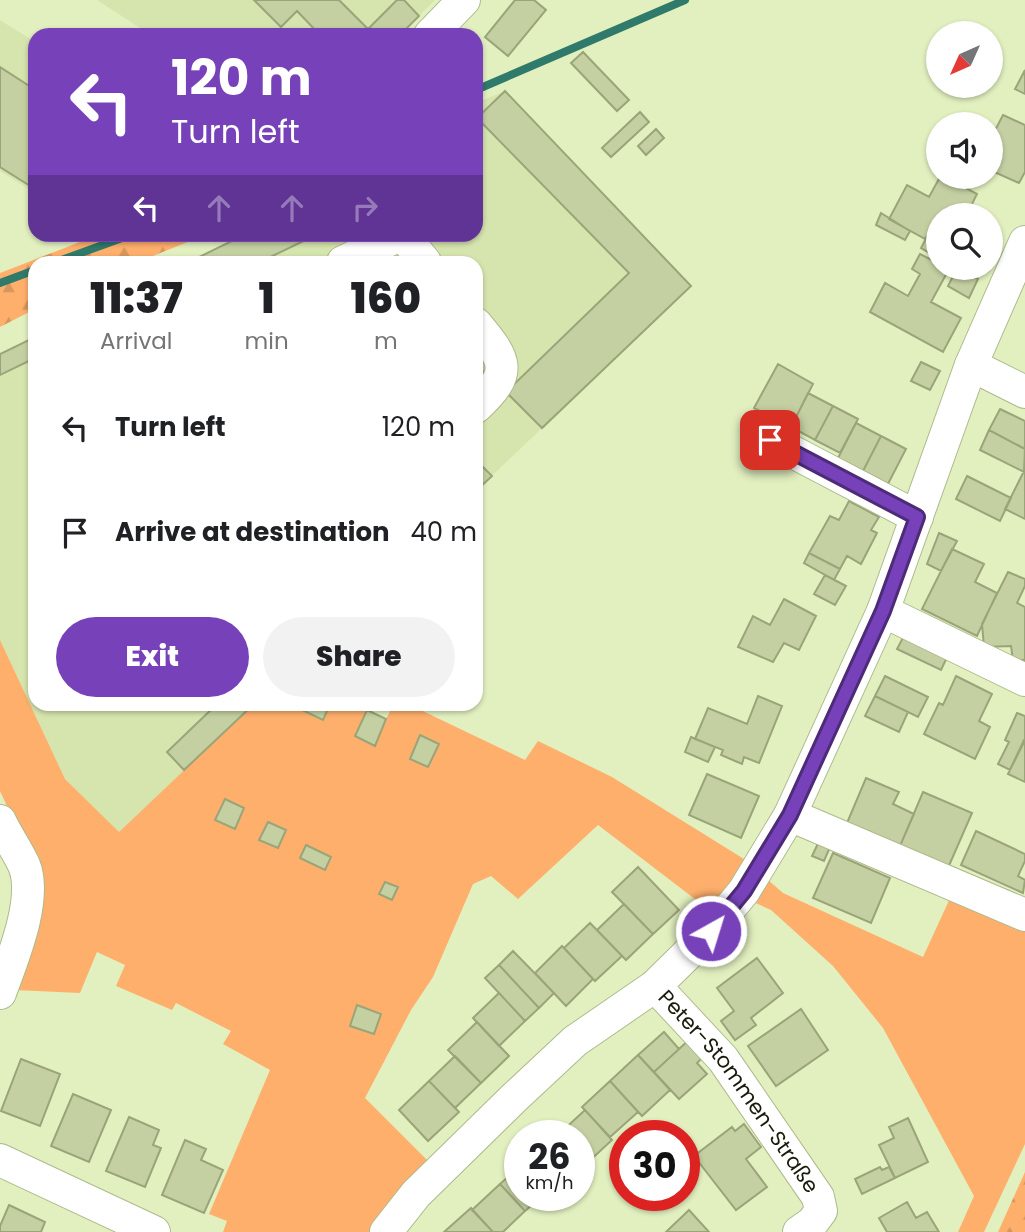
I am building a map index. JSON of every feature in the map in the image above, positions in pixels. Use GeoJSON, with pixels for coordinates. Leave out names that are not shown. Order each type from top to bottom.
{"type":"FeatureCollection","features":[{"type":"Feature","properties":{"kind":"street"},"geometry":{"type":"LineString","coordinates":[[437,28],[464,0]]}},
{"type":"Feature","properties":{"kind":"street"},"geometry":{"type":"LineString","coordinates":[[356,256],[385,242]]}},
{"type":"Feature","properties":{"kind":"street"},"geometry":{"type":"LineString","coordinates":[[409,242],[420,256]]}},
{"type":"Feature","properties":{"kind":"street"},"geometry":{"type":"LineString","coordinates":[[386,1232],[416,1194],[555,1060],[576,1041],[655,986],[711,931],[744,891],[790,815],[883,611],[971,365],[1025,242]]}},
{"type":"Feature","properties":{"kind":"street"},"geometry":{"type":"LineString","coordinates":[[483,333],[498,351],[502,373],[494,391],[483,401]]}},
{"type":"Feature","properties":{"kind":"street"},"geometry":{"type":"LineString","coordinates":[[971,365],[1025,392]]}},
{"type":"Feature","properties":{"kind":"street"},"geometry":{"type":"LineString","coordinates":[[770,440],[917,517]]}},
{"type":"Feature","properties":{"kind":"street"},"geometry":{"type":"LineString","coordinates":[[883,611],[1025,680]]}},
{"type":"Feature","properties":{"kind":"street"},"geometry":{"type":"LineString","coordinates":[[790,815],[1025,915]]}},
{"type":"Feature","properties":{"kind":"street"},"geometry":{"type":"LineString","coordinates":[[0,821],[24,866],[29,888],[20,932],[0,993]]}},
{"type":"Feature","properties":{"kind":"street","name":"Peter-Stommen-Straße"},"geometry":{"type":"LineString","coordinates":[[655,986],[723,1059],[818,1197],[821,1211],[812,1223],[799,1232]]}},
{"type":"Feature","properties":{"kind":"street"},"geometry":{"type":"LineString","coordinates":[[0,1160],[154,1232]]}},
{"type":"Feature","properties":{"kind":"shaded area"},"geometry":{"type":"Polygon","coordinates":[[[97,0],[435,0],[407,28],[140,28],[97,0]]]}},
{"type":"Feature","properties":{"kind":"shaded area"},"geometry":{"type":"Polygon","coordinates":[[[0,20],[28,38],[28,189],[0,171],[0,20]]]}},
{"type":"Feature","properties":{"kind":"shaded area"},"geometry":{"type":"Polygon","coordinates":[[[505,91],[691,286],[483,484],[483,256],[202,256],[231,242],[483,242],[483,100],[505,91]]]}},
{"type":"Feature","properties":{"kind":"shaded area"},"geometry":{"type":"Polygon","coordinates":[[[28,340],[28,700],[0,640],[0,354],[28,340]]]}},
{"type":"Feature","properties":{"kind":"shaded area"},"geometry":{"type":"Polygon","coordinates":[[[33,711],[247,711],[119,833],[65,779],[33,711]]]}},
{"type":"Feature","properties":{"kind":"green space"},"geometry":{"type":"Polygon","coordinates":[[[80,242],[188,242],[153,256],[44,256],[80,242]]]}},
{"type":"Feature","properties":{"kind":"green space"},"geometry":{"type":"Polygon","coordinates":[[[28,262],[28,313],[0,327],[0,273],[28,262]]]}},
{"type":"Feature","properties":{"kind":"green space"},"geometry":{"type":"Polygon","coordinates":[[[0,640],[28,700],[28,711],[33,711],[65,779],[119,832],[247,711],[367,711],[386,719],[390,711],[423,711],[525,760],[538,741],[612,777],[744,859],[783,893],[923,957],[952,894],[1025,924],[1025,1144],[984,1232],[958,1232],[974,1196],[883,1028],[833,966],[771,910],[725,889],[708,909],[598,825],[518,899],[491,876],[473,884],[433,977],[411,1010],[365,1098],[428,1161],[391,1199],[373,1232],[223,1232],[227,1221],[209,1214],[270,1070],[223,1044],[231,1031],[176,1003],[172,1010],[116,986],[125,965],[97,952],[80,993],[14,990],[12,817],[0,791],[0,640]]]}},
{"type":"Feature","properties":{"kind":"green space"},"geometry":{"type":"Polygon","coordinates":[[[1025,1172],[1025,1232],[998,1232],[1025,1172]]]}},
{"type":"Feature","properties":{"kind":"building"},"geometry":{"type":"Polygon","coordinates":[[[254,0],[339,0],[367,28],[313,28],[297,11],[281,27],[254,0]]]}},
{"type":"Feature","properties":{"kind":"building"},"geometry":{"type":"Polygon","coordinates":[[[397,0],[404,0],[419,16],[407,28],[369,28],[397,0]]]}},
{"type":"Feature","properties":{"kind":"building"},"geometry":{"type":"Polygon","coordinates":[[[515,0],[534,0],[546,10],[508,56],[485,37],[515,0]]]}},
{"type":"Feature","properties":{"kind":"building"},"geometry":{"type":"Polygon","coordinates":[[[583,52],[629,100],[617,111],[571,63],[583,52]]]}},
{"type":"Feature","properties":{"kind":"building"},"geometry":{"type":"Polygon","coordinates":[[[0,67],[28,85],[28,185],[0,167],[0,67]]]}},
{"type":"Feature","properties":{"kind":"building"},"geometry":{"type":"Polygon","coordinates":[[[1025,70],[1025,94],[1015,89],[1025,70]]]}},
{"type":"Feature","properties":{"kind":"building"},"geometry":{"type":"Polygon","coordinates":[[[505,91],[691,286],[542,428],[506,392],[629,273],[483,124],[483,112],[505,91]]]}},
{"type":"Feature","properties":{"kind":"building"},"geometry":{"type":"Polygon","coordinates":[[[640,112],[649,122],[611,157],[602,148],[640,112]]]}},
{"type":"Feature","properties":{"kind":"building"},"geometry":{"type":"Polygon","coordinates":[[[1003,115],[1025,125],[1025,172],[1019,183],[1003,176],[1003,115]]]}},
{"type":"Feature","properties":{"kind":"building"},"geometry":{"type":"Polygon","coordinates":[[[656,129],[664,138],[646,155],[638,146],[656,129]]]}},
{"type":"Feature","properties":{"kind":"building"},"geometry":{"type":"Polygon","coordinates":[[[907,185],[929,197],[933,189],[968,189],[977,194],[972,203],[926,203],[925,239],[889,219],[907,185]]]}},
{"type":"Feature","properties":{"kind":"building"},"geometry":{"type":"Polygon","coordinates":[[[881,213],[910,231],[905,240],[876,225],[881,213]]]}},
{"type":"Feature","properties":{"kind":"building"},"geometry":{"type":"Polygon","coordinates":[[[926,238],[926,251],[921,248],[926,238]]]}},
{"type":"Feature","properties":{"kind":"building"},"geometry":{"type":"Polygon","coordinates":[[[230,242],[301,242],[272,256],[201,256],[230,242]]]}},
{"type":"Feature","properties":{"kind":"building"},"geometry":{"type":"Polygon","coordinates":[[[920,254],[926,257],[926,280],[943,280],[931,302],[961,318],[943,352],[870,312],[885,283],[908,296],[920,274],[912,269],[920,254]]]}},
{"type":"Feature","properties":{"kind":"building"},"geometry":{"type":"Polygon","coordinates":[[[951,280],[978,280],[969,298],[948,286],[951,280]]]}},
{"type":"Feature","properties":{"kind":"building"},"geometry":{"type":"Polygon","coordinates":[[[28,340],[28,361],[0,375],[0,354],[28,340]]]}},
{"type":"Feature","properties":{"kind":"building"},"geometry":{"type":"Polygon","coordinates":[[[483,361],[489,367],[483,372],[483,361]]]}},
{"type":"Feature","properties":{"kind":"building"},"geometry":{"type":"Polygon","coordinates":[[[921,362],[940,371],[930,390],[911,381],[921,362]]]}},
{"type":"Feature","properties":{"kind":"building"},"geometry":{"type":"Polygon","coordinates":[[[778,364],[813,384],[791,427],[754,408],[778,364]]]}},
{"type":"Feature","properties":{"kind":"building"},"geometry":{"type":"Polygon","coordinates":[[[808,393],[833,406],[815,440],[791,427],[808,393]]]}},
{"type":"Feature","properties":{"kind":"building"},"geometry":{"type":"Polygon","coordinates":[[[833,406],[858,419],[840,453],[815,440],[833,406]]]}},
{"type":"Feature","properties":{"kind":"building"},"geometry":{"type":"Polygon","coordinates":[[[1000,409],[1025,421],[1025,449],[989,430],[1000,409]]]}},
{"type":"Feature","properties":{"kind":"building"},"geometry":{"type":"Polygon","coordinates":[[[856,423],[881,436],[863,471],[838,458],[856,423]]]}},
{"type":"Feature","properties":{"kind":"building"},"geometry":{"type":"Polygon","coordinates":[[[989,430],[1025,449],[1024,472],[980,450],[989,430]]]}},
{"type":"Feature","properties":{"kind":"building"},"geometry":{"type":"Polygon","coordinates":[[[881,436],[906,449],[888,484],[863,471],[881,436]]]}},
{"type":"Feature","properties":{"kind":"building"},"geometry":{"type":"Polygon","coordinates":[[[483,467],[492,476],[483,484],[483,467]]]}},
{"type":"Feature","properties":{"kind":"building"},"geometry":{"type":"Polygon","coordinates":[[[1025,469],[1025,519],[1005,509],[1025,469]]]}},
{"type":"Feature","properties":{"kind":"building"},"geometry":{"type":"Polygon","coordinates":[[[967,476],[1011,498],[1000,521],[956,499],[967,476]]]}},
{"type":"Feature","properties":{"kind":"building"},"geometry":{"type":"Polygon","coordinates":[[[849,501],[879,517],[871,530],[877,533],[861,564],[847,556],[840,569],[809,553],[830,516],[839,520],[849,501]]]}},
{"type":"Feature","properties":{"kind":"building"},"geometry":{"type":"Polygon","coordinates":[[[939,533],[957,541],[941,571],[927,564],[939,533]]]}},
{"type":"Feature","properties":{"kind":"building"},"geometry":{"type":"Polygon","coordinates":[[[952,549],[984,564],[975,582],[997,593],[977,636],[922,609],[952,549]]]}},
{"type":"Feature","properties":{"kind":"building"},"geometry":{"type":"Polygon","coordinates":[[[809,553],[840,569],[834,580],[804,563],[809,553]]]}},
{"type":"Feature","properties":{"kind":"building"},"geometry":{"type":"Polygon","coordinates":[[[1008,572],[1025,579],[1025,586],[1017,603],[1025,607],[1025,660],[1013,660],[1011,646],[984,647],[982,624],[1008,572]]]}},
{"type":"Feature","properties":{"kind":"building"},"geometry":{"type":"Polygon","coordinates":[[[825,575],[846,586],[835,605],[814,594],[825,575]]]}},
{"type":"Feature","properties":{"kind":"building"},"geometry":{"type":"Polygon","coordinates":[[[784,599],[816,616],[799,650],[784,643],[773,662],[738,647],[753,616],[770,625],[784,599]]]}},
{"type":"Feature","properties":{"kind":"building"},"geometry":{"type":"Polygon","coordinates":[[[907,630],[950,651],[941,670],[897,649],[907,630]]]}},
{"type":"Feature","properties":{"kind":"building"},"geometry":{"type":"Polygon","coordinates":[[[885,676],[928,697],[918,717],[875,696],[885,676]]]}},
{"type":"Feature","properties":{"kind":"building"},"geometry":{"type":"Polygon","coordinates":[[[956,676],[992,694],[979,721],[990,727],[975,759],[924,734],[939,703],[943,705],[956,676]]]}},
{"type":"Feature","properties":{"kind":"building"},"geometry":{"type":"Polygon","coordinates":[[[758,696],[782,706],[759,763],[744,757],[742,764],[721,755],[723,750],[695,739],[708,708],[747,724],[758,696]]]}},
{"type":"Feature","properties":{"kind":"building"},"geometry":{"type":"Polygon","coordinates":[[[875,696],[908,712],[899,732],[865,716],[875,696]]]}},
{"type":"Feature","properties":{"kind":"building"},"geometry":{"type":"Polygon","coordinates":[[[210,711],[247,711],[184,770],[167,752],[210,711]]]}},
{"type":"Feature","properties":{"kind":"building"},"geometry":{"type":"Polygon","coordinates":[[[304,711],[327,711],[323,720],[304,711]]]}},
{"type":"Feature","properties":{"kind":"building"},"geometry":{"type":"Polygon","coordinates":[[[367,711],[386,719],[375,746],[355,736],[367,711]]]}},
{"type":"Feature","properties":{"kind":"building"},"geometry":{"type":"Polygon","coordinates":[[[1017,713],[1025,716],[1025,740],[1010,770],[998,764],[1009,742],[1005,740],[1017,713]]]}},
{"type":"Feature","properties":{"kind":"building"},"geometry":{"type":"Polygon","coordinates":[[[420,735],[439,744],[428,767],[410,759],[420,735]]]}},
{"type":"Feature","properties":{"kind":"building"},"geometry":{"type":"Polygon","coordinates":[[[691,737],[715,747],[708,762],[685,752],[691,737]]]}},
{"type":"Feature","properties":{"kind":"building"},"geometry":{"type":"Polygon","coordinates":[[[1025,740],[1025,782],[1008,774],[1025,740]]]}},
{"type":"Feature","properties":{"kind":"building"},"geometry":{"type":"Polygon","coordinates":[[[707,774],[759,796],[741,838],[689,815],[707,774]]]}},
{"type":"Feature","properties":{"kind":"building"},"geometry":{"type":"Polygon","coordinates":[[[866,778],[899,792],[893,804],[914,814],[900,846],[847,823],[866,778]]]}},
{"type":"Feature","properties":{"kind":"building"},"geometry":{"type":"Polygon","coordinates":[[[923,792],[972,813],[948,868],[900,846],[923,792]]]}},
{"type":"Feature","properties":{"kind":"building"},"geometry":{"type":"Polygon","coordinates":[[[225,799],[244,808],[235,829],[215,820],[225,799]]]}},
{"type":"Feature","properties":{"kind":"building"},"geometry":{"type":"Polygon","coordinates":[[[268,822],[286,830],[278,848],[259,840],[268,822]]]}},
{"type":"Feature","properties":{"kind":"building"},"geometry":{"type":"Polygon","coordinates":[[[976,831],[1025,854],[1025,861],[1018,876],[1025,880],[1023,893],[961,865],[976,831]]]}},
{"type":"Feature","properties":{"kind":"building"},"geometry":{"type":"Polygon","coordinates":[[[822,835],[833,840],[824,861],[812,856],[822,835]]]}},
{"type":"Feature","properties":{"kind":"building"},"geometry":{"type":"Polygon","coordinates":[[[306,845],[331,857],[325,870],[300,858],[306,845]]]}},
{"type":"Feature","properties":{"kind":"building"},"geometry":{"type":"Polygon","coordinates":[[[833,853],[890,878],[871,923],[813,898],[833,853]]]}},
{"type":"Feature","properties":{"kind":"building"},"geometry":{"type":"Polygon","coordinates":[[[638,867],[679,910],[653,934],[612,892],[638,867]]]}},
{"type":"Feature","properties":{"kind":"building"},"geometry":{"type":"Polygon","coordinates":[[[385,882],[398,887],[392,900],[379,894],[385,882]]]}},
{"type":"Feature","properties":{"kind":"building"},"geometry":{"type":"Polygon","coordinates":[[[624,904],[653,934],[626,960],[597,930],[624,904]]]}},
{"type":"Feature","properties":{"kind":"building"},"geometry":{"type":"Polygon","coordinates":[[[590,923],[622,956],[595,981],[564,948],[590,923]]]}},
{"type":"Feature","properties":{"kind":"building"},"geometry":{"type":"Polygon","coordinates":[[[562,946],[593,979],[566,1006],[535,973],[562,946]]]}},
{"type":"Feature","properties":{"kind":"building"},"geometry":{"type":"Polygon","coordinates":[[[513,951],[554,993],[539,1008],[499,965],[513,951]]]}},
{"type":"Feature","properties":{"kind":"building"},"geometry":{"type":"Polygon","coordinates":[[[757,958],[783,993],[751,1018],[756,1025],[735,1040],[721,1021],[734,1011],[717,988],[757,958]]]}},
{"type":"Feature","properties":{"kind":"building"},"geometry":{"type":"Polygon","coordinates":[[[499,965],[539,1008],[525,1021],[485,978],[499,965]]]}},
{"type":"Feature","properties":{"kind":"building"},"geometry":{"type":"Polygon","coordinates":[[[499,993],[525,1021],[499,1046],[473,1018],[499,993]]]}},
{"type":"Feature","properties":{"kind":"building"},"geometry":{"type":"Polygon","coordinates":[[[357,1005],[381,1014],[374,1034],[350,1026],[357,1005]]]}},
{"type":"Feature","properties":{"kind":"building"},"geometry":{"type":"Polygon","coordinates":[[[801,1009],[828,1050],[776,1086],[748,1046],[801,1009]]]}},
{"type":"Feature","properties":{"kind":"building"},"geometry":{"type":"Polygon","coordinates":[[[477,1022],[509,1056],[481,1083],[448,1050],[477,1022]]]}},
{"type":"Feature","properties":{"kind":"building"},"geometry":{"type":"Polygon","coordinates":[[[664,1032],[679,1049],[654,1072],[638,1055],[664,1032]]]}},
{"type":"Feature","properties":{"kind":"building"},"geometry":{"type":"Polygon","coordinates":[[[691,1038],[706,1054],[697,1063],[707,1074],[679,1099],[654,1072],[691,1038]]]}},
{"type":"Feature","properties":{"kind":"building"},"geometry":{"type":"Polygon","coordinates":[[[638,1055],[670,1090],[642,1116],[610,1081],[638,1055]]]}},
{"type":"Feature","properties":{"kind":"building"},"geometry":{"type":"Polygon","coordinates":[[[455,1056],[481,1083],[455,1108],[429,1081],[455,1056]]]}},
{"type":"Feature","properties":{"kind":"building"},"geometry":{"type":"Polygon","coordinates":[[[21,1059],[60,1074],[40,1126],[1,1111],[21,1059]]]}},
{"type":"Feature","properties":{"kind":"building"},"geometry":{"type":"Polygon","coordinates":[[[429,1081],[459,1112],[428,1141],[399,1110],[429,1081]]]}},
{"type":"Feature","properties":{"kind":"building"},"geometry":{"type":"Polygon","coordinates":[[[610,1081],[638,1112],[629,1120],[609,1120],[609,1136],[582,1107],[610,1081]]]}},
{"type":"Feature","properties":{"kind":"building"},"geometry":{"type":"Polygon","coordinates":[[[73,1094],[111,1110],[89,1162],[51,1146],[73,1094]]]}},
{"type":"Feature","properties":{"kind":"building"},"geometry":{"type":"Polygon","coordinates":[[[585,1110],[594,1120],[574,1120],[585,1110]]]}},
{"type":"Feature","properties":{"kind":"building"},"geometry":{"type":"Polygon","coordinates":[[[129,1117],[159,1130],[153,1145],[161,1148],[145,1187],[106,1171],[129,1117]]]}},
{"type":"Feature","properties":{"kind":"building"},"geometry":{"type":"Polygon","coordinates":[[[908,1118],[928,1162],[895,1178],[879,1145],[894,1138],[889,1127],[908,1118]]]}},
{"type":"Feature","properties":{"kind":"building"},"geometry":{"type":"Polygon","coordinates":[[[595,1121],[609,1137],[609,1143],[595,1156],[595,1121]]]}},
{"type":"Feature","properties":{"kind":"building"},"geometry":{"type":"Polygon","coordinates":[[[744,1124],[761,1147],[746,1159],[767,1187],[736,1210],[700,1164],[700,1151],[732,1127],[735,1131],[744,1124]]]}},
{"type":"Feature","properties":{"kind":"building"},"geometry":{"type":"Polygon","coordinates":[[[185,1140],[206,1149],[201,1160],[223,1170],[204,1213],[162,1195],[185,1140]]]}},
{"type":"Feature","properties":{"kind":"building"},"geometry":{"type":"Polygon","coordinates":[[[880,1167],[882,1170],[889,1167],[895,1178],[862,1194],[855,1179],[880,1167]]]}},
{"type":"Feature","properties":{"kind":"building"},"geometry":{"type":"Polygon","coordinates":[[[500,1184],[504,1188],[504,1211],[525,1211],[503,1232],[493,1232],[472,1210],[500,1184]]]}},
{"type":"Feature","properties":{"kind":"building"},"geometry":{"type":"Polygon","coordinates":[[[907,1202],[916,1218],[927,1212],[939,1232],[887,1232],[879,1218],[907,1202]]]}},
{"type":"Feature","properties":{"kind":"building"},"geometry":{"type":"Polygon","coordinates":[[[9,1205],[45,1222],[41,1232],[0,1232],[9,1205]]]}},
{"type":"Feature","properties":{"kind":"building"},"geometry":{"type":"Polygon","coordinates":[[[471,1208],[493,1232],[444,1232],[471,1208]]]}},
{"type":"Feature","properties":{"kind":"building"},"geometry":{"type":"Polygon","coordinates":[[[690,1211],[709,1232],[666,1232],[690,1211]]]}},
{"type":"Feature","properties":{"kind":"waterway"},"geometry":{"type":"LineString","coordinates":[[483,87],[685,0]]}},
{"type":"Feature","properties":{"kind":"waterway"},"geometry":{"type":"LineString","coordinates":[[72,256],[111,242]]}},
{"type":"Feature","properties":{"kind":"waterway"},"geometry":{"type":"LineString","coordinates":[[0,283],[28,273]]}},
{"type":"Feature","properties":{"kind":"route"},"geometry":{"type":"LineString","coordinates":[[711,931],[744,891],[790,815],[883,611],[917,517],[770,440]]}}]}
